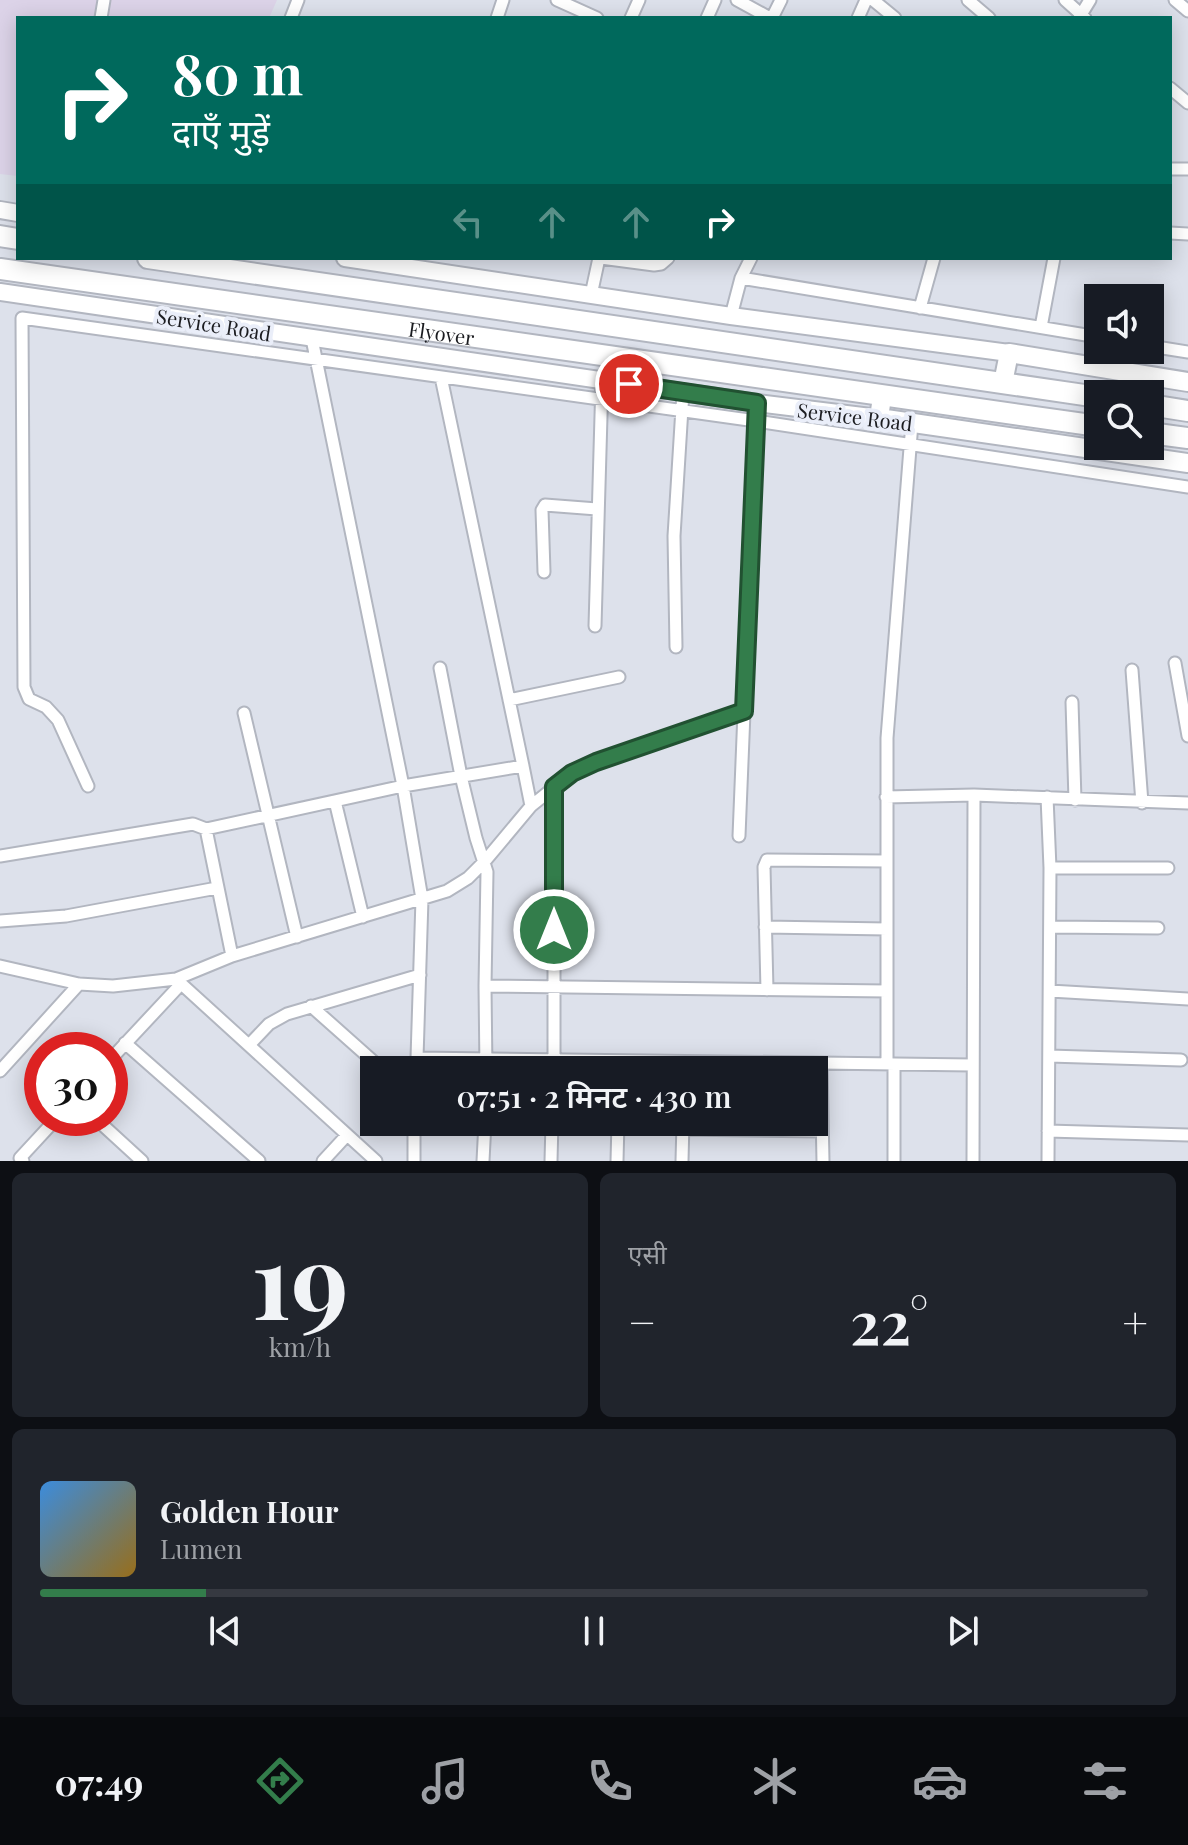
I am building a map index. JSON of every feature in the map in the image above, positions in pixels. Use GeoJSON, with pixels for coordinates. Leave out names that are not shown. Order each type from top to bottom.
{"type":"FeatureCollection","features":[{"type":"Feature","properties":{"kind":"highway","name":"Flyover"},"geometry":{"type":"LineString","coordinates":[[162,260],[1084,395]]}},
{"type":"Feature","properties":{"kind":"highway","name":"Flyover"},"geometry":{"type":"LineString","coordinates":[[0,269],[1084,424]]}},
{"type":"Feature","properties":{"kind":"highway"},"geometry":{"type":"LineString","coordinates":[[1164,407],[1188,411]]}},
{"type":"Feature","properties":{"kind":"highway"},"geometry":{"type":"LineString","coordinates":[[1164,435],[1188,438]]}},
{"type":"Feature","properties":{"kind":"main road"},"geometry":{"type":"LineString","coordinates":[[1003,383],[1009,353],[1188,382]]}},
{"type":"Feature","properties":{"kind":"main road"},"geometry":{"type":"LineString","coordinates":[[879,418],[882,397]]}},
{"type":"Feature","properties":{"kind":"main road","name":"Service Road"},"geometry":{"type":"LineString","coordinates":[[879,418],[1188,463]]}},
{"type":"Feature","properties":{"kind":"street"},"geometry":{"type":"LineString","coordinates":[[557,0],[569,12]]}},
{"type":"Feature","properties":{"kind":"street"},"geometry":{"type":"LineString","coordinates":[[737,0],[767,16]]}},
{"type":"Feature","properties":{"kind":"street"},"geometry":{"type":"LineString","coordinates":[[873,0],[893,16]]}},
{"type":"Feature","properties":{"kind":"street"},"geometry":{"type":"LineString","coordinates":[[968,0],[987,16]]}},
{"type":"Feature","properties":{"kind":"street"},"geometry":{"type":"LineString","coordinates":[[1065,0],[1081,16]]}},
{"type":"Feature","properties":{"kind":"street"},"geometry":{"type":"LineString","coordinates":[[1175,0],[1188,11]]}},
{"type":"Feature","properties":{"kind":"street"},"geometry":{"type":"LineString","coordinates":[[1172,90],[1188,103]]}},
{"type":"Feature","properties":{"kind":"street"},"geometry":{"type":"LineString","coordinates":[[373,260],[414,263],[731,316],[1009,353]]}},
{"type":"Feature","properties":{"kind":"street"},"geometry":{"type":"LineString","coordinates":[[591,295],[600,260]]}},
{"type":"Feature","properties":{"kind":"street"},"geometry":{"type":"LineString","coordinates":[[615,260],[654,265],[666,260]]}},
{"type":"Feature","properties":{"kind":"street"},"geometry":{"type":"LineString","coordinates":[[731,316],[741,278],[750,260]]}},
{"type":"Feature","properties":{"kind":"street"},"geometry":{"type":"LineString","coordinates":[[920,308],[933,260]]}},
{"type":"Feature","properties":{"kind":"street"},"geometry":{"type":"LineString","coordinates":[[1041,327],[1054,260]]}},
{"type":"Feature","properties":{"kind":"street"},"geometry":{"type":"LineString","coordinates":[[741,278],[1084,335]]}},
{"type":"Feature","properties":{"kind":"street","name":"Service Road"},"geometry":{"type":"LineString","coordinates":[[0,292],[602,381],[879,418]]}},
{"type":"Feature","properties":{"kind":"street"},"geometry":{"type":"LineString","coordinates":[[24,295],[24,687],[29,699],[46,707],[58,720],[88,786]]}},
{"type":"Feature","properties":{"kind":"street"},"geometry":{"type":"LineString","coordinates":[[22,318],[756,421],[1188,487]]}},
{"type":"Feature","properties":{"kind":"street"},"geometry":{"type":"LineString","coordinates":[[312,339],[403,786],[422,899],[417,1056]]}},
{"type":"Feature","properties":{"kind":"street"},"geometry":{"type":"LineString","coordinates":[[1164,348],[1188,352]]}},
{"type":"Feature","properties":{"kind":"street"},"geometry":{"type":"LineString","coordinates":[[441,377],[531,806]]}},
{"type":"Feature","properties":{"kind":"street"},"geometry":{"type":"LineString","coordinates":[[595,626],[602,381]]}},
{"type":"Feature","properties":{"kind":"street"},"geometry":{"type":"LineString","coordinates":[[676,647],[674,536],[683,392]]}},
{"type":"Feature","properties":{"kind":"street"},"geometry":{"type":"LineString","coordinates":[[739,836],[757,403]]}},
{"type":"Feature","properties":{"kind":"street"},"geometry":{"type":"LineString","coordinates":[[894,1161],[887,991],[886,797],[891,666],[912,423]]}},
{"type":"Feature","properties":{"kind":"street"},"geometry":{"type":"LineString","coordinates":[[544,572],[542,510],[545,505],[597,509]]}},
{"type":"Feature","properties":{"kind":"street"},"geometry":{"type":"LineString","coordinates":[[1175,663],[1188,736]]}},
{"type":"Feature","properties":{"kind":"street"},"geometry":{"type":"LineString","coordinates":[[440,668],[461,776],[476,838],[485,861],[489,887],[485,986],[487,1056]]}},
{"type":"Feature","properties":{"kind":"street"},"geometry":{"type":"LineString","coordinates":[[1132,670],[1142,803]]}},
{"type":"Feature","properties":{"kind":"street"},"geometry":{"type":"LineString","coordinates":[[509,700],[619,677]]}},
{"type":"Feature","properties":{"kind":"street"},"geometry":{"type":"LineString","coordinates":[[1072,702],[1075,800]]}},
{"type":"Feature","properties":{"kind":"street"},"geometry":{"type":"LineString","coordinates":[[0,966],[79,984],[113,986],[178,982],[232,956],[422,899],[458,886],[485,861],[531,806],[572,773],[744,711]]}},
{"type":"Feature","properties":{"kind":"street"},"geometry":{"type":"LineString","coordinates":[[244,713],[297,937]]}},
{"type":"Feature","properties":{"kind":"street"},"geometry":{"type":"LineString","coordinates":[[0,856],[193,824],[206,829],[403,786],[523,766]]}},
{"type":"Feature","properties":{"kind":"street"},"geometry":{"type":"LineString","coordinates":[[554,787],[554,1056]]}},
{"type":"Feature","properties":{"kind":"street"},"geometry":{"type":"LineString","coordinates":[[886,797],[974,795],[1188,803]]}},
{"type":"Feature","properties":{"kind":"street"},"geometry":{"type":"LineString","coordinates":[[973,1161],[974,795]]}},
{"type":"Feature","properties":{"kind":"street"},"geometry":{"type":"LineString","coordinates":[[1047,797],[1050,868],[1048,1161]]}},
{"type":"Feature","properties":{"kind":"street"},"geometry":{"type":"LineString","coordinates":[[335,801],[363,917]]}},
{"type":"Feature","properties":{"kind":"street"},"geometry":{"type":"LineString","coordinates":[[206,829],[232,956]]}},
{"type":"Feature","properties":{"kind":"street"},"geometry":{"type":"LineString","coordinates":[[767,990],[764,867],[767,860],[886,861]]}},
{"type":"Feature","properties":{"kind":"street"},"geometry":{"type":"LineString","coordinates":[[1050,868],[1168,868]]}},
{"type":"Feature","properties":{"kind":"street"},"geometry":{"type":"LineString","coordinates":[[0,921],[66,916],[217,888]]}},
{"type":"Feature","properties":{"kind":"street"},"geometry":{"type":"LineString","coordinates":[[765,927],[887,929]]}},
{"type":"Feature","properties":{"kind":"street"},"geometry":{"type":"LineString","coordinates":[[1050,927],[1158,928]]}},
{"type":"Feature","properties":{"kind":"street"},"geometry":{"type":"LineString","coordinates":[[249,1045],[276,1019],[420,975]]}},
{"type":"Feature","properties":{"kind":"street"},"geometry":{"type":"LineString","coordinates":[[128,1040],[178,982]]}},
{"type":"Feature","properties":{"kind":"street"},"geometry":{"type":"LineString","coordinates":[[178,982],[376,1161]]}},
{"type":"Feature","properties":{"kind":"street"},"geometry":{"type":"LineString","coordinates":[[0,1071],[79,984]]}},
{"type":"Feature","properties":{"kind":"street"},"geometry":{"type":"LineString","coordinates":[[485,986],[887,991]]}},
{"type":"Feature","properties":{"kind":"street"},"geometry":{"type":"LineString","coordinates":[[1050,991],[1188,999]]}},
{"type":"Feature","properties":{"kind":"street"},"geometry":{"type":"LineString","coordinates":[[311,1006],[367,1056]]}},
{"type":"Feature","properties":{"kind":"street"},"geometry":{"type":"LineString","coordinates":[[128,1046],[259,1161]]}},
{"type":"Feature","properties":{"kind":"street"},"geometry":{"type":"LineString","coordinates":[[1049,1056],[1181,1060]]}},
{"type":"Feature","properties":{"kind":"street"},"geometry":{"type":"LineString","coordinates":[[828,1064],[972,1065]]}},
{"type":"Feature","properties":{"kind":"street"},"geometry":{"type":"LineString","coordinates":[[1048,1131],[1188,1135]]}},
{"type":"Feature","properties":{"kind":"street"},"geometry":{"type":"LineString","coordinates":[[323,1161],[347,1135]]}},
{"type":"Feature","properties":{"kind":"street"},"geometry":{"type":"LineString","coordinates":[[20,1160],[41,1136]]}},
{"type":"Feature","properties":{"kind":"street"},"geometry":{"type":"LineString","coordinates":[[115,1136],[142,1161]]}},
{"type":"Feature","properties":{"kind":"street"},"geometry":{"type":"LineString","coordinates":[[414,1136],[414,1161]]}},
{"type":"Feature","properties":{"kind":"street"},"geometry":{"type":"LineString","coordinates":[[483,1161],[484,1136]]}},
{"type":"Feature","properties":{"kind":"street"},"geometry":{"type":"LineString","coordinates":[[551,1161],[552,1136]]}},
{"type":"Feature","properties":{"kind":"street"},"geometry":{"type":"LineString","coordinates":[[617,1161],[618,1136]]}},
{"type":"Feature","properties":{"kind":"street"},"geometry":{"type":"LineString","coordinates":[[682,1161],[683,1136]]}},
{"type":"Feature","properties":{"kind":"street"},"geometry":{"type":"LineString","coordinates":[[822,1136],[823,1161]]}},
{"type":"Feature","properties":{"kind":"shaded area"},"geometry":{"type":"Polygon","coordinates":[[[0,0],[277,0],[270,16],[16,16],[16,176],[0,174],[0,0]]]}},
{"type":"Feature","properties":{"kind":"route"},"geometry":{"type":"LineString","coordinates":[[554,930],[554,787],[572,773],[596,762],[744,711],[757,403],[629,384]]}}]}
